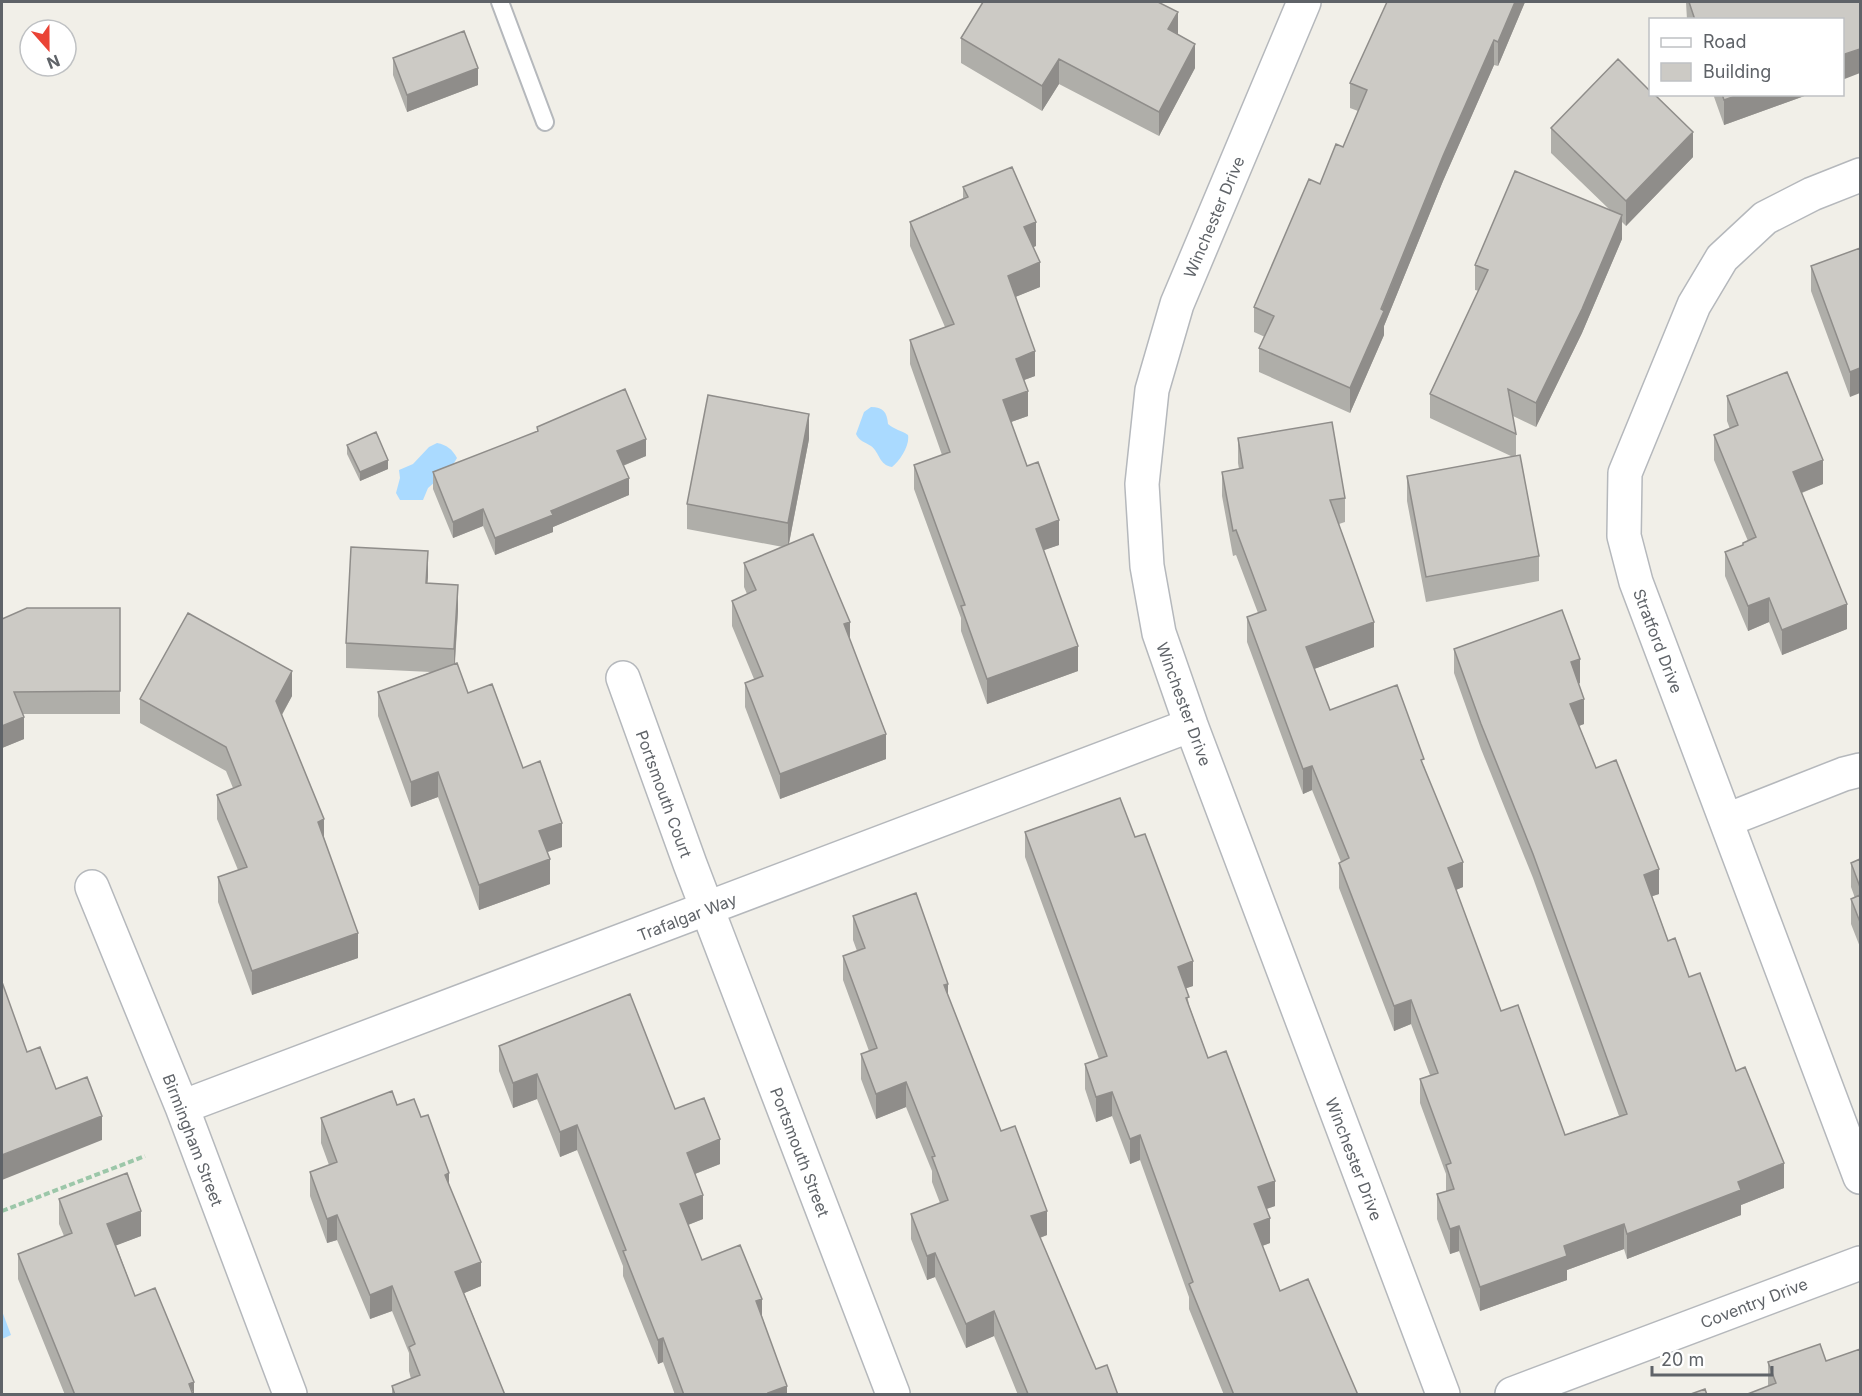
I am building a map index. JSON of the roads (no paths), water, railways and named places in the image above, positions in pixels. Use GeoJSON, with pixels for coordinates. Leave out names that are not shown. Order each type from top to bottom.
{"type":"FeatureCollection","features":[{"type":"Feature","properties":{"kind":"street","name":"Winchester Drive"},"geometry":{"type":"LineString","coordinates":[[1304,2],[1177,304],[1152,390],[1142,484],[1147,566],[1159,633],[1191,725],[1443,1395]]}},
{"type":"Feature","properties":{"kind":"street","name":"Stratford Drive"},"geometry":{"type":"LineString","coordinates":[[1860,175],[1812,194],[1765,218],[1722,258],[1694,305],[1624,473],[1624,536],[1636,582],[1860,1178]]}},
{"type":"Feature","properties":{"kind":"street","name":"Portsmouth Court"},"geometry":{"type":"LineString","coordinates":[[623,678],[651,760],[708,909]]}},
{"type":"Feature","properties":{"kind":"street","name":"Trafalgar Way"},"geometry":{"type":"LineString","coordinates":[[182,1107],[1191,725]]}},
{"type":"Feature","properties":{"kind":"street"},"geometry":{"type":"LineString","coordinates":[[1727,820],[1844,774],[1860,770]]}},
{"type":"Feature","properties":{"kind":"street","name":"Birmingham Street"},"geometry":{"type":"LineString","coordinates":[[92,887],[182,1107],[290,1395]]}},
{"type":"Feature","properties":{"kind":"street","name":"Portsmouth Street"},"geometry":{"type":"LineString","coordinates":[[708,909],[893,1395]]}},
{"type":"Feature","properties":{"kind":"street","name":"Coventry Drive"},"geometry":{"type":"LineString","coordinates":[[1512,1395],[1860,1263]]}},
{"type":"Feature","properties":{"kind":"lane"},"geometry":{"type":"LineString","coordinates":[[500,2],[545,122]]}},
{"type":"Feature","properties":{"kind":"water"},"geometry":{"type":"Polygon","coordinates":[[[871,407],[881,409],[887,416],[888,424],[908,435],[904,452],[892,467],[884,464],[874,449],[856,434],[864,412],[871,407]]]}},
{"type":"Feature","properties":{"kind":"water"},"geometry":{"type":"Polygon","coordinates":[[[437,443],[449,448],[457,458],[451,468],[428,488],[423,500],[400,500],[396,493],[400,478],[399,470],[413,464],[429,447],[437,443]]]}},
{"type":"Feature","properties":{"kind":"water"},"geometry":{"type":"Polygon","coordinates":[[[2,1311],[11,1335],[2,1339],[2,1311]]]}}]}
